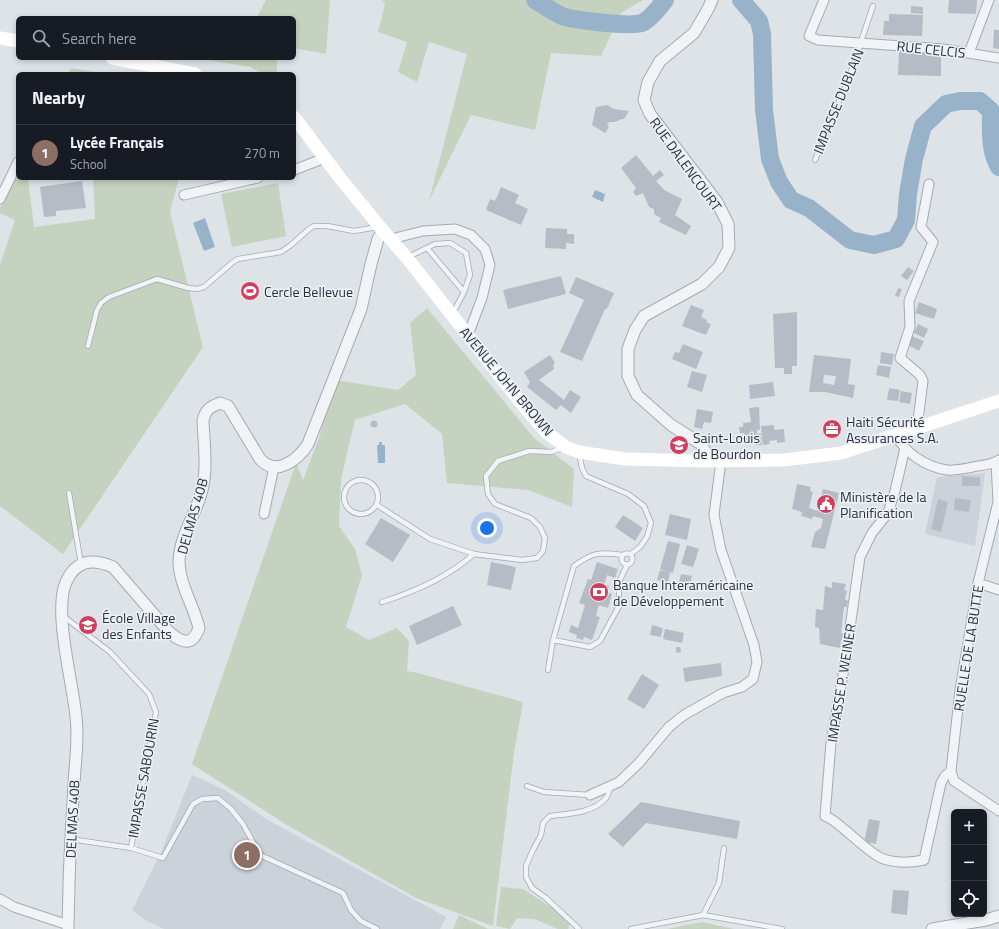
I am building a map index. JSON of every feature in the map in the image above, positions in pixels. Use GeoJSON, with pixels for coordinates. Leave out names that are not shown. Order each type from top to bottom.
{"type":"FeatureCollection","features":[{"type":"Feature","properties":{"kind":"main road"},"geometry":{"type":"LineString","coordinates":[[0,38],[16,41]]}},
{"type":"Feature","properties":{"kind":"main road"},"geometry":{"type":"LineString","coordinates":[[122,60],[185,72]]}},
{"type":"Feature","properties":{"kind":"main road","name":"AVENUE JOHN BROWN"},"geometry":{"type":"LineString","coordinates":[[296,120],[325,158],[546,432],[566,447],[579,452],[625,459],[705,461],[784,460],[841,452],[999,401]]}},
{"type":"Feature","properties":{"kind":"street","name":"RUE DALENCOURT"},"geometry":{"type":"LineString","coordinates":[[705,461],[705,451],[701,444],[671,425],[637,395],[628,376],[628,349],[635,330],[644,316],[702,284],[719,267],[729,248],[728,224],[717,202],[650,114],[644,100],[648,82],[660,61],[694,33],[708,10],[712,0]]}},
{"type":"Feature","properties":{"kind":"street","name":"RUE CELCIS"},"geometry":{"type":"LineString","coordinates":[[824,0],[809,36],[818,40],[862,42],[969,53],[999,58]]}},
{"type":"Feature","properties":{"kind":"street"},"geometry":{"type":"LineString","coordinates":[[969,53],[989,0]]}},
{"type":"Feature","properties":{"kind":"street"},"geometry":{"type":"LineString","coordinates":[[296,169],[325,158]]}},
{"type":"Feature","properties":{"kind":"street"},"geometry":{"type":"LineString","coordinates":[[0,199],[16,166]]}},
{"type":"Feature","properties":{"kind":"street"},"geometry":{"type":"LineString","coordinates":[[184,195],[249,180]]}},
{"type":"Feature","properties":{"kind":"street"},"geometry":{"type":"LineString","coordinates":[[916,428],[923,381],[920,375],[900,358],[910,327],[909,301],[933,242],[921,227],[929,184]]}},
{"type":"Feature","properties":{"kind":"street"},"geometry":{"type":"LineString","coordinates":[[264,514],[274,467],[291,462],[302,453],[308,444],[361,309],[378,239],[385,232],[455,229],[471,235],[485,249],[490,265],[482,298],[468,335]]}},
{"type":"Feature","properties":{"kind":"street","name":"DELMAS 40B"},"geometry":{"type":"LineString","coordinates":[[68,927],[70,839],[77,728],[62,615],[63,592],[66,582],[73,570],[81,564],[90,561],[113,567],[169,632],[183,642],[190,641],[196,636],[199,628],[180,576],[179,562],[182,541],[204,485],[204,414],[210,407],[220,403],[228,406],[260,459],[266,465],[274,467]]}},
{"type":"Feature","properties":{"kind":"street"},"geometry":{"type":"LineString","coordinates":[[895,434],[905,448],[915,458],[936,467],[948,470],[975,467],[997,461]]}},
{"type":"Feature","properties":{"kind":"street","name":"IMPASSE P. WEINER"},"geometry":{"type":"LineString","coordinates":[[905,448],[895,491],[888,513],[872,533],[860,557],[846,664],[831,743],[825,816],[840,826],[876,856],[896,861],[914,862],[924,860],[941,783],[945,776],[951,771]]}},
{"type":"Feature","properties":{"kind":"street"},"geometry":{"type":"LineString","coordinates":[[590,795],[619,782],[640,763],[669,727],[684,715],[723,693],[742,688],[753,680],[757,662],[754,645],[721,550],[714,515],[721,461]]}},
{"type":"Feature","properties":{"kind":"street","name":"RUELLE DE LA BUTTE"},"geometry":{"type":"LineString","coordinates":[[951,771],[960,690],[978,583],[998,502],[997,461]]}},
{"type":"Feature","properties":{"kind":"street"},"geometry":{"type":"LineString","coordinates":[[978,583],[999,590]]}},
{"type":"Feature","properties":{"kind":"street"},"geometry":{"type":"LineString","coordinates":[[951,771],[954,781],[999,811]]}},
{"type":"Feature","properties":{"kind":"street"},"geometry":{"type":"LineString","coordinates":[[0,899],[14,907],[68,927]]}},
{"type":"Feature","properties":{"kind":"street"},"geometry":{"type":"LineString","coordinates":[[932,929],[986,920],[999,916]]}},
{"type":"Feature","properties":{"kind":"lane","name":"IMPASSE DUBLAIN"},"geometry":{"type":"LineString","coordinates":[[815,160],[862,42],[873,6]]}},
{"type":"Feature","properties":{"kind":"lane"},"geometry":{"type":"LineString","coordinates":[[88,346],[97,310],[101,303],[109,297],[157,279],[188,288],[197,289],[204,287],[238,259],[281,252],[314,226],[327,226],[354,231],[385,232]]}},
{"type":"Feature","properties":{"kind":"lane"},"geometry":{"type":"LineString","coordinates":[[407,258],[435,244],[450,243],[466,253],[470,275],[464,292],[452,315]]}},
{"type":"Feature","properties":{"kind":"lane"},"geometry":{"type":"LineString","coordinates":[[427,248],[464,292]]}},
{"type":"Feature","properties":{"kind":"lane"},"geometry":{"type":"LineString","coordinates":[[377,505],[430,539],[474,554],[522,560],[537,558],[543,551],[545,538],[540,527],[531,518],[495,504],[488,494],[486,476],[498,460],[529,451],[551,452],[561,450],[566,447]]}},
{"type":"Feature","properties":{"kind":"lane"},"geometry":{"type":"LineString","coordinates":[[548,670],[553,640],[574,566],[584,558],[596,553],[622,555],[625,553],[631,554],[640,547],[647,537],[651,523],[644,506],[628,494],[586,476],[582,468],[579,452]]}},
{"type":"Feature","properties":{"kind":"lane"},"geometry":{"type":"LineString","coordinates":[[356,480],[363,480],[372,484],[378,491],[377,505],[371,511],[364,514],[354,513],[348,507],[344,499],[345,491],[350,484],[356,480]]}},
{"type":"Feature","properties":{"kind":"lane"},"geometry":{"type":"LineString","coordinates":[[69,493],[81,564]]}},
{"type":"Feature","properties":{"kind":"lane"},"geometry":{"type":"LineString","coordinates":[[382,602],[402,595],[448,573],[474,554]]}},
{"type":"Feature","properties":{"kind":"lane"},"geometry":{"type":"LineString","coordinates":[[553,640],[590,647],[600,641],[619,606],[619,582],[627,565],[632,562],[633,557],[631,554]]}},
{"type":"Feature","properties":{"kind":"lane"},"geometry":{"type":"LineString","coordinates":[[622,555],[622,563],[627,565]]}},
{"type":"Feature","properties":{"kind":"lane","name":"IMPASSE SABOURIN"},"geometry":{"type":"LineString","coordinates":[[62,615],[110,652],[149,694],[156,712],[131,848],[70,839]]}},
{"type":"Feature","properties":{"kind":"lane"},"geometry":{"type":"LineString","coordinates":[[579,929],[546,898],[532,888],[526,877],[526,866],[532,850],[541,835],[543,823],[550,816],[574,814],[592,809],[606,798],[612,785]]}},
{"type":"Feature","properties":{"kind":"lane"},"geometry":{"type":"LineString","coordinates":[[527,786],[544,792],[590,795]]}},
{"type":"Feature","properties":{"kind":"lane"},"geometry":{"type":"LineString","coordinates":[[131,848],[163,858],[193,804],[202,799],[218,798],[231,809],[243,824],[260,855],[342,893],[351,910],[361,921],[377,929]]}},
{"type":"Feature","properties":{"kind":"lane"},"geometry":{"type":"LineString","coordinates":[[703,915],[719,883],[724,848]]}},
{"type":"Feature","properties":{"kind":"lane"},"geometry":{"type":"LineString","coordinates":[[631,929],[703,915],[782,929]]}},
{"type":"Feature","properties":{"kind":"shaded area"},"geometry":{"type":"Polygon","coordinates":[[[985,473],[975,546],[925,534],[937,477],[985,473]]]}},
{"type":"Feature","properties":{"kind":"shaded area"},"geometry":{"type":"Polygon","coordinates":[[[192,775],[225,790],[266,819],[446,917],[440,929],[164,929],[145,920],[132,910],[162,850],[192,775]]]}},
{"type":"Feature","properties":{"kind":"green space"},"geometry":{"type":"Polygon","coordinates":[[[266,0],[330,0],[326,54],[296,48],[296,16],[258,16],[266,0]]]}},
{"type":"Feature","properties":{"kind":"green space"},"geometry":{"type":"Polygon","coordinates":[[[382,0],[643,0],[621,13],[601,56],[551,53],[535,130],[471,115],[429,201],[467,54],[429,42],[417,82],[398,72],[407,42],[378,32],[385,4],[382,0]]]}},
{"type":"Feature","properties":{"kind":"green space"},"geometry":{"type":"Polygon","coordinates":[[[208,60],[277,60],[277,72],[259,72],[250,67],[208,60]]]}},
{"type":"Feature","properties":{"kind":"green space"},"geometry":{"type":"Polygon","coordinates":[[[71,68],[94,72],[69,72],[71,68]]]}},
{"type":"Feature","properties":{"kind":"green space"},"geometry":{"type":"Polygon","coordinates":[[[16,177],[16,180],[28,180],[34,227],[95,219],[93,180],[178,180],[170,212],[203,347],[63,554],[0,506],[0,265],[15,220],[0,213],[0,208],[16,177]]]}},
{"type":"Feature","properties":{"kind":"green space"},"geometry":{"type":"Polygon","coordinates":[[[278,183],[286,236],[232,247],[221,194],[278,183]]]}},
{"type":"Feature","properties":{"kind":"green space"},"geometry":{"type":"Polygon","coordinates":[[[427,308],[534,438],[574,469],[572,507],[528,490],[447,483],[442,434],[405,404],[355,420],[341,479],[339,526],[355,549],[362,575],[346,627],[369,640],[397,628],[409,641],[407,671],[523,702],[514,752],[493,926],[416,898],[287,825],[192,764],[296,463],[303,480],[319,438],[336,380],[398,390],[416,375],[410,323],[427,308]]]}},
{"type":"Feature","properties":{"kind":"green space"},"geometry":{"type":"Polygon","coordinates":[[[501,887],[523,889],[571,920],[568,929],[558,929],[534,919],[517,918],[510,929],[496,926],[501,887]]]}},
{"type":"Feature","properties":{"kind":"green space"},"geometry":{"type":"Polygon","coordinates":[[[459,915],[488,929],[453,929],[459,915]]]}},
{"type":"Feature","properties":{"kind":"green space"},"geometry":{"type":"Polygon","coordinates":[[[702,922],[734,929],[667,929],[702,922]]]}},
{"type":"Feature","properties":{"kind":"water"},"geometry":{"type":"Polygon","coordinates":[[[595,190],[605,194],[603,202],[592,197],[595,190]]]}},
{"type":"Feature","properties":{"kind":"water"},"geometry":{"type":"Polygon","coordinates":[[[205,218],[215,247],[204,251],[193,223],[205,218]]]}},
{"type":"Feature","properties":{"kind":"water"},"geometry":{"type":"Polygon","coordinates":[[[379,442],[382,442],[382,445],[385,445],[385,463],[378,463],[377,445],[379,445],[379,442]]]}},
{"type":"Feature","properties":{"kind":"building"},"geometry":{"type":"Polygon","coordinates":[[[949,0],[977,0],[976,14],[948,13],[949,0]]]}},
{"type":"Feature","properties":{"kind":"building"},"geometry":{"type":"Polygon","coordinates":[[[911,6],[923,7],[923,14],[911,13],[911,6]]]}},
{"type":"Feature","properties":{"kind":"building"},"geometry":{"type":"Polygon","coordinates":[[[889,14],[923,15],[922,36],[883,35],[884,21],[889,21],[889,14]]]}},
{"type":"Feature","properties":{"kind":"building"},"geometry":{"type":"Polygon","coordinates":[[[994,30],[999,30],[999,49],[993,48],[994,30]]]}},
{"type":"Feature","properties":{"kind":"building"},"geometry":{"type":"Polygon","coordinates":[[[899,51],[941,52],[941,76],[898,75],[899,51]]]}},
{"type":"Feature","properties":{"kind":"building"},"geometry":{"type":"Polygon","coordinates":[[[607,105],[614,109],[629,111],[624,119],[609,122],[607,125],[609,127],[605,133],[592,125],[596,107],[607,105]]]}},
{"type":"Feature","properties":{"kind":"building"},"geometry":{"type":"Polygon","coordinates":[[[636,155],[653,176],[660,170],[664,175],[656,181],[664,190],[682,199],[675,215],[691,226],[686,235],[659,222],[661,218],[654,214],[654,209],[649,207],[643,193],[636,196],[633,192],[636,188],[621,168],[636,155]]]}},
{"type":"Feature","properties":{"kind":"building"},"geometry":{"type":"Polygon","coordinates":[[[82,181],[86,208],[56,211],[56,216],[44,217],[40,187],[82,181]]]}},
{"type":"Feature","properties":{"kind":"building"},"geometry":{"type":"Polygon","coordinates":[[[501,187],[519,195],[515,203],[528,209],[521,225],[486,210],[490,199],[495,201],[501,187]]]}},
{"type":"Feature","properties":{"kind":"building"},"geometry":{"type":"Polygon","coordinates":[[[546,228],[567,229],[567,234],[574,234],[574,244],[566,243],[566,249],[545,248],[546,228]]]}},
{"type":"Feature","properties":{"kind":"building"},"geometry":{"type":"Polygon","coordinates":[[[908,267],[914,271],[907,280],[901,276],[908,267]]]}},
{"type":"Feature","properties":{"kind":"building"},"geometry":{"type":"Polygon","coordinates":[[[561,276],[566,294],[508,309],[503,290],[561,276]]]}},
{"type":"Feature","properties":{"kind":"building"},"geometry":{"type":"Polygon","coordinates":[[[576,277],[614,293],[607,309],[605,309],[582,361],[560,352],[584,300],[569,293],[576,277]]]}},
{"type":"Feature","properties":{"kind":"building"},"geometry":{"type":"Polygon","coordinates":[[[898,288],[902,289],[899,297],[895,296],[898,288]]]}},
{"type":"Feature","properties":{"kind":"building"},"geometry":{"type":"Polygon","coordinates":[[[919,302],[937,309],[934,319],[915,313],[919,302]]]}},
{"type":"Feature","properties":{"kind":"building"},"geometry":{"type":"Polygon","coordinates":[[[691,305],[704,310],[701,317],[707,320],[706,322],[711,324],[706,335],[682,326],[691,305]]]}},
{"type":"Feature","properties":{"kind":"building"},"geometry":{"type":"Polygon","coordinates":[[[797,312],[797,366],[792,366],[792,374],[784,374],[784,368],[775,368],[773,314],[797,312]]]}},
{"type":"Feature","properties":{"kind":"building"},"geometry":{"type":"Polygon","coordinates":[[[918,324],[928,329],[924,338],[914,333],[918,324]]]}},
{"type":"Feature","properties":{"kind":"building"},"geometry":{"type":"Polygon","coordinates":[[[912,336],[924,341],[919,351],[908,345],[912,336]]]}},
{"type":"Feature","properties":{"kind":"building"},"geometry":{"type":"Polygon","coordinates":[[[683,344],[703,352],[696,369],[672,359],[675,352],[679,353],[683,344]]]}},
{"type":"Feature","properties":{"kind":"building"},"geometry":{"type":"Polygon","coordinates":[[[881,352],[894,354],[892,365],[880,363],[881,352]]]}},
{"type":"Feature","properties":{"kind":"building"},"geometry":{"type":"Polygon","coordinates":[[[550,355],[555,363],[553,365],[554,369],[539,380],[564,400],[570,390],[581,397],[571,413],[561,405],[556,410],[527,387],[530,382],[524,372],[550,355]]]}},
{"type":"Feature","properties":{"kind":"building"},"geometry":{"type":"Polygon","coordinates":[[[814,355],[851,359],[848,384],[855,385],[853,398],[825,392],[809,392],[814,355]],[[824,375],[823,383],[834,385],[836,376],[824,375]]]}},
{"type":"Feature","properties":{"kind":"building"},"geometry":{"type":"Polygon","coordinates":[[[878,365],[891,367],[889,378],[876,375],[878,365]]]}},
{"type":"Feature","properties":{"kind":"building"},"geometry":{"type":"Polygon","coordinates":[[[692,371],[707,375],[702,392],[687,387],[692,371]]]}},
{"type":"Feature","properties":{"kind":"building"},"geometry":{"type":"Polygon","coordinates":[[[773,382],[775,396],[750,399],[749,385],[773,382]]]}},
{"type":"Feature","properties":{"kind":"building"},"geometry":{"type":"Polygon","coordinates":[[[889,388],[900,390],[898,401],[887,400],[889,388]]]}},
{"type":"Feature","properties":{"kind":"building"},"geometry":{"type":"Polygon","coordinates":[[[901,391],[912,393],[910,404],[899,402],[901,391]]]}},
{"type":"Feature","properties":{"kind":"building"},"geometry":{"type":"Polygon","coordinates":[[[759,407],[760,430],[757,430],[757,434],[761,433],[762,445],[755,445],[755,440],[745,441],[744,433],[740,433],[739,427],[743,427],[743,423],[751,422],[749,408],[759,407]]]}},
{"type":"Feature","properties":{"kind":"building"},"geometry":{"type":"Polygon","coordinates":[[[697,409],[713,412],[711,423],[704,422],[702,429],[694,427],[697,409]]]}},
{"type":"Feature","properties":{"kind":"building"},"geometry":{"type":"Polygon","coordinates":[[[374,420],[378,424],[374,428],[370,424],[374,420]]]}},
{"type":"Feature","properties":{"kind":"building"},"geometry":{"type":"Polygon","coordinates":[[[774,425],[774,430],[784,429],[785,442],[777,443],[777,440],[769,441],[770,444],[763,445],[761,426],[774,425]]]}},
{"type":"Feature","properties":{"kind":"building"},"geometry":{"type":"Polygon","coordinates":[[[962,476],[980,477],[980,486],[962,486],[962,476]]]}},
{"type":"Feature","properties":{"kind":"building"},"geometry":{"type":"Polygon","coordinates":[[[797,484],[811,487],[810,491],[813,492],[809,508],[818,511],[823,489],[839,493],[825,549],[811,547],[815,532],[821,528],[823,519],[813,516],[812,519],[801,516],[802,512],[792,509],[797,484]]]}},
{"type":"Feature","properties":{"kind":"building"},"geometry":{"type":"Polygon","coordinates":[[[955,498],[971,500],[969,512],[954,510],[955,498]]]}},
{"type":"Feature","properties":{"kind":"building"},"geometry":{"type":"Polygon","coordinates":[[[938,499],[948,502],[941,532],[931,529],[938,499]]]}},
{"type":"Feature","properties":{"kind":"building"},"geometry":{"type":"Polygon","coordinates":[[[670,514],[691,519],[687,540],[665,535],[670,514]]]}},
{"type":"Feature","properties":{"kind":"building"},"geometry":{"type":"Polygon","coordinates":[[[623,515],[643,528],[635,541],[615,527],[623,515]]]}},
{"type":"Feature","properties":{"kind":"building"},"geometry":{"type":"Polygon","coordinates":[[[381,518],[410,535],[393,562],[365,544],[381,518]]]}},
{"type":"Feature","properties":{"kind":"building"},"geometry":{"type":"Polygon","coordinates":[[[668,541],[680,544],[673,573],[670,572],[668,583],[657,580],[660,570],[667,572],[660,569],[668,541]]]}},
{"type":"Feature","properties":{"kind":"building"},"geometry":{"type":"Polygon","coordinates":[[[687,545],[699,549],[693,567],[681,564],[687,545]]]}},
{"type":"Feature","properties":{"kind":"building"},"geometry":{"type":"Polygon","coordinates":[[[491,562],[516,567],[511,590],[487,585],[491,562]]]}},
{"type":"Feature","properties":{"kind":"building"},"geometry":{"type":"Polygon","coordinates":[[[597,562],[618,569],[615,578],[607,575],[604,585],[609,586],[607,592],[612,594],[608,608],[599,605],[596,616],[600,617],[592,640],[584,637],[583,640],[576,638],[577,635],[569,632],[571,625],[578,628],[585,605],[579,603],[588,579],[591,580],[597,562]]]}},
{"type":"Feature","properties":{"kind":"building"},"geometry":{"type":"Polygon","coordinates":[[[681,574],[692,576],[689,588],[678,586],[681,574]]]}},
{"type":"Feature","properties":{"kind":"building"},"geometry":{"type":"Polygon","coordinates":[[[832,582],[846,584],[844,590],[847,591],[845,599],[848,601],[847,607],[844,607],[841,633],[844,634],[841,640],[840,648],[820,644],[819,628],[815,627],[816,609],[823,610],[825,586],[832,588],[832,582]]]}},
{"type":"Feature","properties":{"kind":"building"},"geometry":{"type":"Polygon","coordinates":[[[453,606],[462,625],[417,645],[409,626],[453,606]]]}},
{"type":"Feature","properties":{"kind":"building"},"geometry":{"type":"Polygon","coordinates":[[[652,625],[663,628],[661,637],[650,635],[652,625]]]}},
{"type":"Feature","properties":{"kind":"building"},"geometry":{"type":"Polygon","coordinates":[[[665,629],[684,633],[682,643],[663,639],[665,629]]]}},
{"type":"Feature","properties":{"kind":"building"},"geometry":{"type":"Polygon","coordinates":[[[676,647],[680,647],[681,652],[676,653],[676,647]]]}},
{"type":"Feature","properties":{"kind":"building"},"geometry":{"type":"Polygon","coordinates":[[[721,663],[722,676],[685,682],[683,668],[721,663]]]}},
{"type":"Feature","properties":{"kind":"building"},"geometry":{"type":"Polygon","coordinates":[[[642,674],[659,685],[644,709],[627,699],[642,674]]]}},
{"type":"Feature","properties":{"kind":"building"},"geometry":{"type":"Polygon","coordinates":[[[641,802],[740,821],[737,839],[646,823],[623,847],[608,834],[641,802]]]}},
{"type":"Feature","properties":{"kind":"building"},"geometry":{"type":"Polygon","coordinates":[[[869,819],[880,821],[876,844],[864,842],[869,819]]]}},
{"type":"Feature","properties":{"kind":"building"},"geometry":{"type":"Polygon","coordinates":[[[893,890],[909,891],[907,915],[891,913],[893,890]]]}},
{"type":"Feature","properties":{"kind":"waterway"},"geometry":{"type":"LineString","coordinates":[[535,0],[562,16],[616,24],[638,24],[644,22],[653,15],[665,0]]}},
{"type":"Feature","properties":{"kind":"waterway"},"geometry":{"type":"LineString","coordinates":[[741,0],[759,21],[762,34],[764,110],[770,159],[779,182],[791,200],[809,208],[850,240],[874,245],[896,239],[906,220],[908,194],[914,159],[923,126],[946,104],[960,101],[980,101],[991,111],[992,147],[999,167]]}},
{"type":"Feature","properties":{"kind":"place","name":"Cercle Bellevue"},"geometry":{"type":"Point","coordinates":[250,291]}},
{"type":"Feature","properties":{"kind":"place","name":"Haiti Sécurité Assurances S.A."},"geometry":{"type":"Point","coordinates":[832,429]}},
{"type":"Feature","properties":{"kind":"place","name":"Saint-Louis de Bourdon"},"geometry":{"type":"Point","coordinates":[679,445]}},
{"type":"Feature","properties":{"kind":"place","name":"Ministère de la Planification"},"geometry":{"type":"Point","coordinates":[826,504]}},
{"type":"Feature","properties":{"kind":"place","name":"Banque Interaméricaine de Développement"},"geometry":{"type":"Point","coordinates":[599,592]}},
{"type":"Feature","properties":{"kind":"place","name":"École Village des Enfants"},"geometry":{"type":"Point","coordinates":[88,625]}},
{"type":"Feature","properties":{"kind":"place","name":"Lycée Français"},"geometry":{"type":"Point","coordinates":[247,855]}}]}
